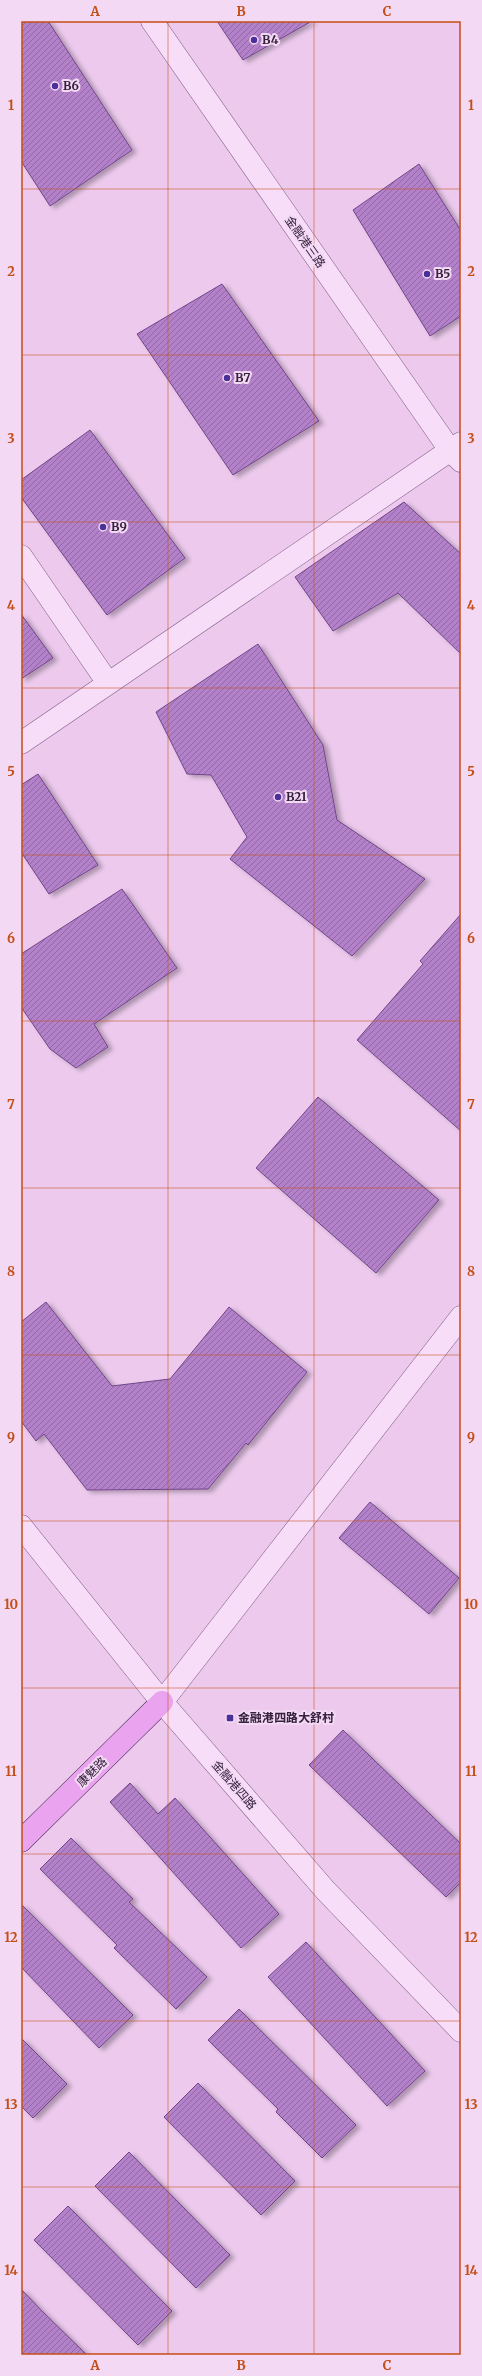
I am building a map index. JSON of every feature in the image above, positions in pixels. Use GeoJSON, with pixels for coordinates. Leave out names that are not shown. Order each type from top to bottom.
{"type":"FeatureCollection","features":[{"type":"Feature","properties":{"kind":"main road","name":"康魅路"},"geometry":{"type":"LineString","coordinates":[[21,1841],[162,1702]]}},
{"type":"Feature","properties":{"kind":"street","name":"金融港三路"},"geometry":{"type":"LineString","coordinates":[[152,21],[457,451]]}},
{"type":"Feature","properties":{"kind":"street"},"geometry":{"type":"LineString","coordinates":[[21,743],[108,683],[457,451]]}},
{"type":"Feature","properties":{"kind":"street"},"geometry":{"type":"LineString","coordinates":[[21,556],[108,683]]}},
{"type":"Feature","properties":{"kind":"street"},"geometry":{"type":"LineString","coordinates":[[162,1702],[461,1317]]}},
{"type":"Feature","properties":{"kind":"street","name":"金融港四路"},"geometry":{"type":"LineString","coordinates":[[21,1526],[162,1702],[326,1891],[461,2031]]}},
{"type":"Feature","properties":{"kind":"building","name":"B6"},"geometry":{"type":"Polygon","coordinates":[[[21,21],[48,21],[132,150],[50,206],[21,161],[21,21]]]}},
{"type":"Feature","properties":{"kind":"building","name":"B4"},"geometry":{"type":"Polygon","coordinates":[[[217,21],[312,21],[243,60],[217,21]]]}},
{"type":"Feature","properties":{"kind":"building","name":"B5"},"geometry":{"type":"Polygon","coordinates":[[[419,164],[461,231],[461,316],[430,336],[353,210],[419,164]]]}},
{"type":"Feature","properties":{"kind":"building","name":"B7"},"geometry":{"type":"Polygon","coordinates":[[[222,284],[319,421],[233,475],[137,334],[222,284]]]}},
{"type":"Feature","properties":{"kind":"building","name":"B9"},"geometry":{"type":"Polygon","coordinates":[[[90,430],[185,558],[107,615],[21,497],[21,480],[90,430]]]}},
{"type":"Feature","properties":{"kind":"building"},"geometry":{"type":"Polygon","coordinates":[[[404,502],[461,554],[461,654],[398,593],[333,631],[295,577],[404,502]]]}},
{"type":"Feature","properties":{"kind":"building"},"geometry":{"type":"Polygon","coordinates":[[[21,614],[53,658],[21,679],[21,614]]]}},
{"type":"Feature","properties":{"kind":"building","name":"B21"},"geometry":{"type":"Polygon","coordinates":[[[258,644],[323,745],[337,820],[425,879],[352,956],[230,859],[247,837],[211,775],[187,774],[156,712],[258,644]]]}},
{"type":"Feature","properties":{"kind":"building"},"geometry":{"type":"Polygon","coordinates":[[[38,774],[98,865],[49,894],[21,852],[21,785],[38,774]]]}},
{"type":"Feature","properties":{"kind":"building"},"geometry":{"type":"Polygon","coordinates":[[[122,889],[177,968],[94,1024],[108,1047],[76,1068],[50,1049],[21,1007],[21,954],[122,889]]]}},
{"type":"Feature","properties":{"kind":"building"},"geometry":{"type":"Polygon","coordinates":[[[461,914],[461,1131],[357,1040],[423,964],[420,961],[461,914]]]}},
{"type":"Feature","properties":{"kind":"building"},"geometry":{"type":"Polygon","coordinates":[[[318,1097],[439,1200],[376,1273],[256,1168],[318,1097]]]}},
{"type":"Feature","properties":{"kind":"building"},"geometry":{"type":"Polygon","coordinates":[[[46,1302],[112,1386],[170,1379],[229,1307],[307,1372],[248,1445],[246,1443],[208,1489],[87,1490],[44,1434],[36,1441],[21,1421],[21,1322],[46,1302]]]}},
{"type":"Feature","properties":{"kind":"building"},"geometry":{"type":"Polygon","coordinates":[[[370,1502],[459,1578],[429,1614],[339,1538],[370,1502]]]}},
{"type":"Feature","properties":{"kind":"building"},"geometry":{"type":"Polygon","coordinates":[[[343,1730],[461,1844],[461,1882],[446,1897],[309,1765],[343,1730]]]}},
{"type":"Feature","properties":{"kind":"building"},"geometry":{"type":"Polygon","coordinates":[[[130,1783],[158,1814],[175,1798],[279,1914],[241,1948],[110,1802],[130,1783]]]}},
{"type":"Feature","properties":{"kind":"building"},"geometry":{"type":"Polygon","coordinates":[[[71,1838],[133,1899],[129,1902],[207,1977],[176,2009],[114,1948],[117,1945],[40,1869],[71,1838]]]}},
{"type":"Feature","properties":{"kind":"building"},"geometry":{"type":"Polygon","coordinates":[[[21,1904],[133,2015],[99,2048],[21,1967],[21,1904]]]}},
{"type":"Feature","properties":{"kind":"building"},"geometry":{"type":"Polygon","coordinates":[[[306,1942],[425,2071],[387,2106],[268,1977],[306,1942]]]}},
{"type":"Feature","properties":{"kind":"building"},"geometry":{"type":"Polygon","coordinates":[[[239,2009],[356,2125],[322,2158],[276,2112],[278,2109],[208,2040],[239,2009]]]}},
{"type":"Feature","properties":{"kind":"building"},"geometry":{"type":"Polygon","coordinates":[[[21,2038],[67,2084],[33,2118],[21,2106],[21,2038]]]}},
{"type":"Feature","properties":{"kind":"building"},"geometry":{"type":"Polygon","coordinates":[[[198,2083],[295,2181],[261,2215],[164,2117],[198,2083]]]}},
{"type":"Feature","properties":{"kind":"building"},"geometry":{"type":"Polygon","coordinates":[[[129,2152],[230,2255],[196,2288],[95,2186],[129,2152]]]}},
{"type":"Feature","properties":{"kind":"building"},"geometry":{"type":"Polygon","coordinates":[[[68,2206],[172,2311],[138,2345],[34,2240],[68,2206]]]}},
{"type":"Feature","properties":{"kind":"building"},"geometry":{"type":"Polygon","coordinates":[[[21,2289],[43,2312],[87,2355],[21,2355],[21,2289]]]}},
{"type":"Feature","properties":{"kind":"place","name":"B4"},"geometry":{"type":"Point","coordinates":[254,40]}},
{"type":"Feature","properties":{"kind":"place","name":"B6"},"geometry":{"type":"Point","coordinates":[55,86]}},
{"type":"Feature","properties":{"kind":"place","name":"B5"},"geometry":{"type":"Point","coordinates":[427,274]}},
{"type":"Feature","properties":{"kind":"place","name":"B7"},"geometry":{"type":"Point","coordinates":[227,378]}},
{"type":"Feature","properties":{"kind":"place","name":"B9"},"geometry":{"type":"Point","coordinates":[103,527]}},
{"type":"Feature","properties":{"kind":"place","name":"B21"},"geometry":{"type":"Point","coordinates":[278,797]}},
{"type":"Feature","properties":{"kind":"place","name":"金融港四路大舒村"},"geometry":{"type":"Point","coordinates":[230,1718]}}]}
